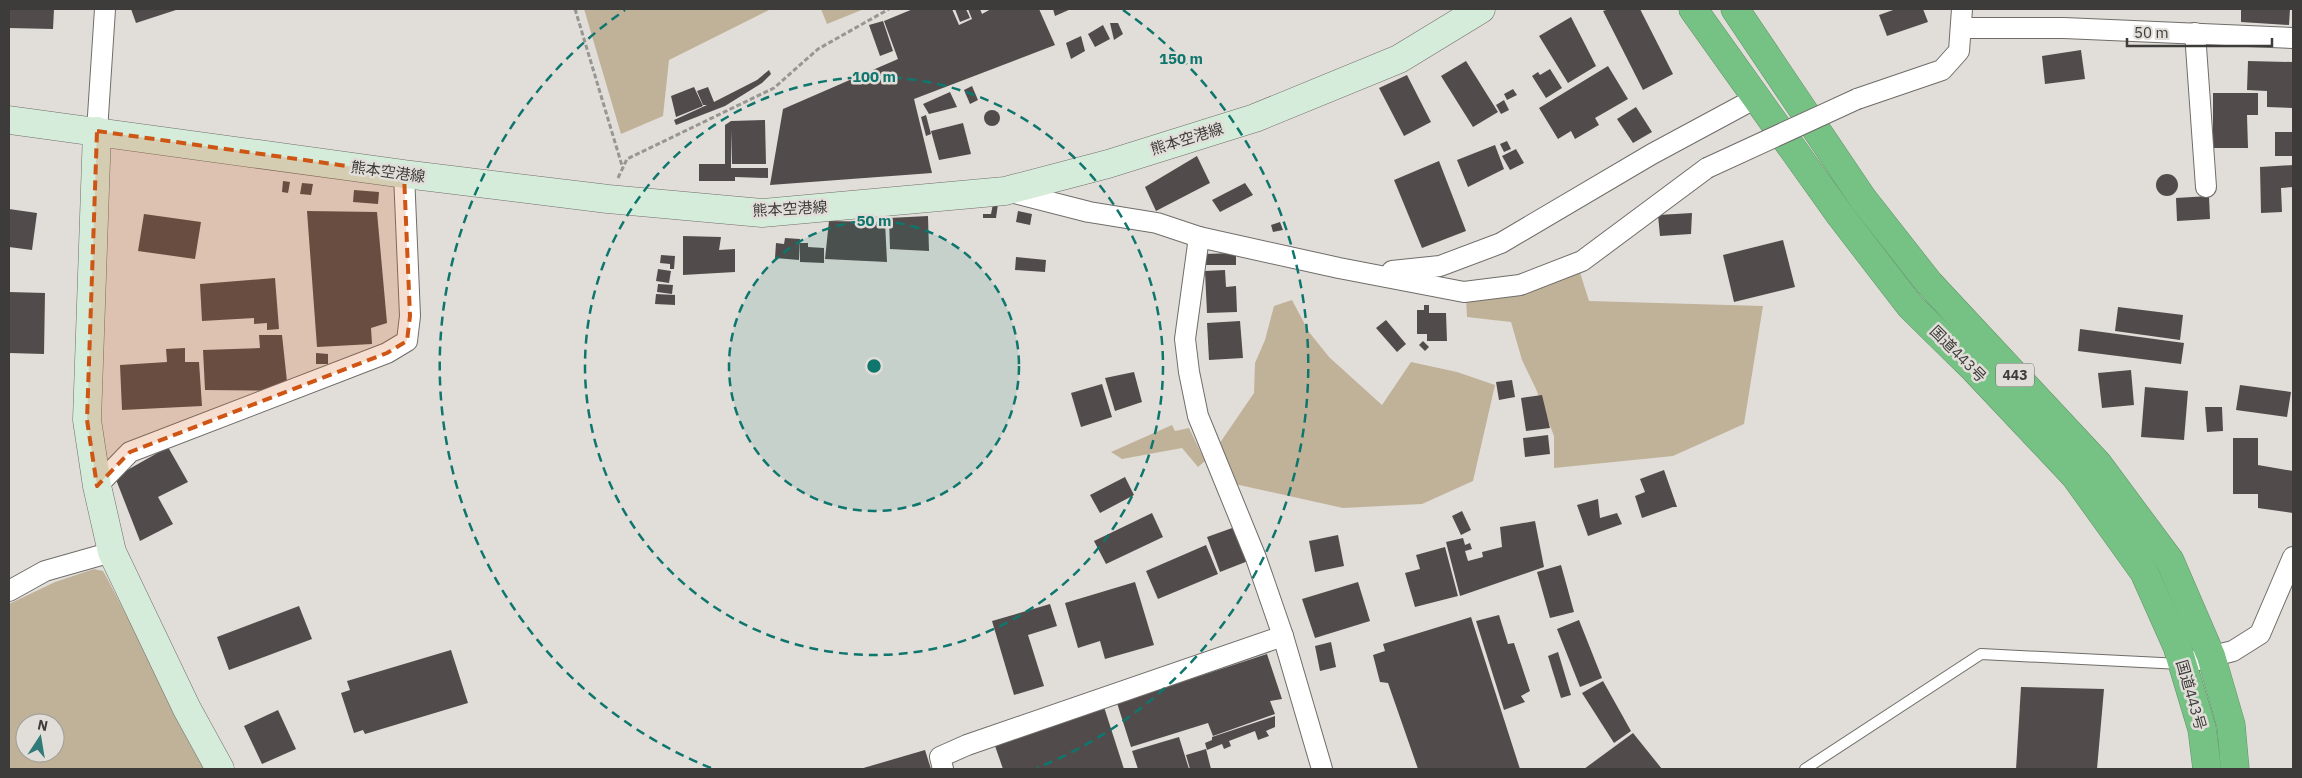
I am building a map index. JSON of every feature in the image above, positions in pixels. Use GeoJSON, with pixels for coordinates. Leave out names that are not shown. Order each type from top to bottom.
{"type":"FeatureCollection","features":[{"type":"Feature","properties":{"kind":"highway","name":"国道443号"},"geometry":{"type":"LineString","coordinates":[[1693,9],[1840,214],[1910,306],[1975,370],[2075,476],[2144,572],[2177,646],[2202,729],[2207,769]]}},
{"type":"Feature","properties":{"kind":"highway","name":"国道443号"},"geometry":{"type":"LineString","coordinates":[[1735,9],[1864,199],[1923,275],[2098,464],[2170,561],[2211,656],[2231,725],[2235,769]]}},
{"type":"Feature","properties":{"kind":"main road","name":"熊本空港線"},"geometry":{"type":"LineString","coordinates":[[9,120],[404,174],[608,199],[762,213],[1005,191],[1108,164],[1255,118],[1399,59],[1481,9]]}},
{"type":"Feature","properties":{"kind":"main road"},"geometry":{"type":"LineString","coordinates":[[97,131],[87,420],[97,486],[112,552],[187,709],[220,769]]}},
{"type":"Feature","properties":{"kind":"street"},"geometry":{"type":"LineString","coordinates":[[97,131],[105,9]]}},
{"type":"Feature","properties":{"kind":"street"},"geometry":{"type":"LineString","coordinates":[[1005,191],[1089,212],[1156,223],[1199,237],[1464,292],[1520,284],[1582,261],[1707,168],[1856,99],[1942,70],[1959,51],[1962,18],[2064,28],[2293,38]]}},
{"type":"Feature","properties":{"kind":"street"},"geometry":{"type":"LineString","coordinates":[[2195,33],[2206,187]]}},
{"type":"Feature","properties":{"kind":"street"},"geometry":{"type":"LineString","coordinates":[[1367,273],[1440,266],[1501,243],[1652,154],[1756,98]]}},
{"type":"Feature","properties":{"kind":"street"},"geometry":{"type":"LineString","coordinates":[[97,486],[130,452],[387,353],[406,341],[410,316],[404,174]]}},
{"type":"Feature","properties":{"kind":"street"},"geometry":{"type":"LineString","coordinates":[[1199,237],[1185,339],[1189,372],[1198,416],[1256,558],[1284,636],[1322,769]]}},
{"type":"Feature","properties":{"kind":"street"},"geometry":{"type":"LineString","coordinates":[[9,591],[45,571],[112,552]]}},
{"type":"Feature","properties":{"kind":"street"},"geometry":{"type":"LineString","coordinates":[[2182,664],[2232,651],[2260,634],[2293,557]]}},
{"type":"Feature","properties":{"kind":"street"},"geometry":{"type":"LineString","coordinates":[[943,769],[940,757],[967,745],[1284,636]]}},
{"type":"Feature","properties":{"kind":"lane"},"geometry":{"type":"LineString","coordinates":[[1805,769],[1981,654],[2182,664]]}},
{"type":"Feature","properties":{"kind":"path"},"geometry":{"type":"LineString","coordinates":[[575,9],[623,169]]}},
{"type":"Feature","properties":{"kind":"path"},"geometry":{"type":"LineString","coordinates":[[608,199],[627,159],[774,88],[818,48],[889,9]]}},
{"type":"Feature","properties":{"kind":"highlighted area"},"geometry":{"type":"Polygon","coordinates":[[[97,131],[404,174],[410,316],[407,341],[387,353],[130,452],[97,486],[87,420],[97,131]]]}},
{"type":"Feature","properties":{"kind":"shaded area"},"geometry":{"type":"Polygon","coordinates":[[[584,9],[771,9],[669,60],[663,116],[621,134],[584,9]]]}},
{"type":"Feature","properties":{"kind":"shaded area"},"geometry":{"type":"Polygon","coordinates":[[[821,9],[864,9],[827,24],[821,9]]]}},
{"type":"Feature","properties":{"kind":"shaded area"},"geometry":{"type":"Polygon","coordinates":[[[1577,263],[1589,301],[1763,306],[1744,424],[1673,456],[1554,468],[1554,436],[1536,389],[1522,360],[1511,322],[1467,317],[1466,298],[1577,263]]]}},
{"type":"Feature","properties":{"kind":"shaded area"},"geometry":{"type":"Polygon","coordinates":[[[1292,300],[1309,332],[1329,357],[1382,405],[1411,362],[1457,372],[1495,385],[1473,481],[1422,504],[1343,508],[1230,483],[1213,453],[1254,393],[1255,363],[1265,340],[1274,306],[1292,300]]]}},
{"type":"Feature","properties":{"kind":"shaded area"},"geometry":{"type":"Polygon","coordinates":[[[1172,425],[1175,431],[1189,428],[1205,461],[1198,467],[1182,448],[1122,459],[1111,452],[1172,425]]]}},
{"type":"Feature","properties":{"kind":"shaded area"},"geometry":{"type":"Polygon","coordinates":[[[94,569],[103,571],[206,769],[9,769],[9,604],[55,582],[94,569]]]}},
{"type":"Feature","properties":{"kind":"building"},"geometry":{"type":"Polygon","coordinates":[[[9,9],[54,9],[53,29],[9,28],[9,9]]]}},
{"type":"Feature","properties":{"kind":"building"},"geometry":{"type":"Polygon","coordinates":[[[131,9],[179,9],[136,23],[131,9]]]}},
{"type":"Feature","properties":{"kind":"building"},"geometry":{"type":"Polygon","coordinates":[[[913,9],[952,9],[959,25],[972,19],[968,9],[980,9],[982,14],[991,9],[1039,9],[1055,45],[914,99],[932,173],[770,185],[783,109],[898,59],[884,21],[913,9]]]}},
{"type":"Feature","properties":{"kind":"building"},"geometry":{"type":"Polygon","coordinates":[[[955,9],[966,9],[970,18],[960,22],[955,9]]]}},
{"type":"Feature","properties":{"kind":"building"},"geometry":{"type":"Polygon","coordinates":[[[1053,9],[1071,9],[1055,16],[1053,9]]]}},
{"type":"Feature","properties":{"kind":"building"},"geometry":{"type":"Polygon","coordinates":[[[1609,9],[1640,9],[1673,74],[1643,90],[1603,11],[1609,9]]]}},
{"type":"Feature","properties":{"kind":"building"},"geometry":{"type":"Polygon","coordinates":[[[1896,9],[1923,9],[1928,22],[1887,36],[1879,15],[1896,9]]]}},
{"type":"Feature","properties":{"kind":"building"},"geometry":{"type":"Polygon","coordinates":[[[2241,9],[2290,9],[2289,25],[2241,22],[2241,9]]]}},
{"type":"Feature","properties":{"kind":"building"},"geometry":{"type":"Polygon","coordinates":[[[1571,17],[1596,66],[1568,83],[1539,36],[1571,17]]]}},
{"type":"Feature","properties":{"kind":"building"},"geometry":{"type":"Polygon","coordinates":[[[883,21],[893,51],[880,56],[869,25],[883,21]]]}},
{"type":"Feature","properties":{"kind":"building"},"geometry":{"type":"Polygon","coordinates":[[[1110,23],[1118,23],[1123,34],[1114,40],[1110,23]]]}},
{"type":"Feature","properties":{"kind":"building"},"geometry":{"type":"Polygon","coordinates":[[[1103,25],[1110,39],[1095,47],[1088,34],[1103,25]]]}},
{"type":"Feature","properties":{"kind":"building"},"geometry":{"type":"Polygon","coordinates":[[[1081,36],[1085,51],[1071,59],[1066,43],[1081,36]]]}},
{"type":"Feature","properties":{"kind":"building"},"geometry":{"type":"Polygon","coordinates":[[[2081,50],[2085,79],[2045,84],[2042,56],[2081,50]]]}},
{"type":"Feature","properties":{"kind":"building"},"geometry":{"type":"Polygon","coordinates":[[[1466,61],[1498,112],[1473,127],[1441,76],[1466,61]]]}},
{"type":"Feature","properties":{"kind":"building"},"geometry":{"type":"Polygon","coordinates":[[[2248,61],[2293,62],[2293,108],[2267,107],[2267,91],[2247,90],[2248,61]]]}},
{"type":"Feature","properties":{"kind":"building"},"geometry":{"type":"Polygon","coordinates":[[[1608,66],[1628,99],[1595,118],[1599,125],[1575,139],[1571,131],[1558,139],[1539,108],[1608,66]]]}},
{"type":"Feature","properties":{"kind":"building"},"geometry":{"type":"Polygon","coordinates":[[[1550,69],[1562,88],[1546,98],[1532,76],[1538,72],[1540,75],[1550,69]]]}},
{"type":"Feature","properties":{"kind":"building"},"geometry":{"type":"Polygon","coordinates":[[[769,70],[771,74],[762,83],[725,106],[676,125],[674,120],[707,105],[703,105],[697,91],[708,87],[714,102],[757,80],[769,70]]]}},
{"type":"Feature","properties":{"kind":"building"},"geometry":{"type":"Polygon","coordinates":[[[1407,75],[1431,122],[1404,136],[1379,88],[1407,75]]]}},
{"type":"Feature","properties":{"kind":"building"},"geometry":{"type":"Polygon","coordinates":[[[972,86],[978,100],[970,104],[964,90],[972,86]]]}},
{"type":"Feature","properties":{"kind":"building"},"geometry":{"type":"Polygon","coordinates":[[[694,87],[703,106],[676,117],[671,96],[694,87]]]}},
{"type":"Feature","properties":{"kind":"building"},"geometry":{"type":"Polygon","coordinates":[[[1513,89],[1517,95],[1507,100],[1504,94],[1513,89]]]}},
{"type":"Feature","properties":{"kind":"building"},"geometry":{"type":"Polygon","coordinates":[[[950,92],[957,107],[929,114],[923,104],[950,92]]]}},
{"type":"Feature","properties":{"kind":"building"},"geometry":{"type":"Polygon","coordinates":[[[2213,93],[2258,93],[2258,115],[2247,115],[2248,148],[2213,148],[2213,93]]]}},
{"type":"Feature","properties":{"kind":"building"},"geometry":{"type":"Polygon","coordinates":[[[1504,100],[1509,110],[1501,114],[1496,105],[1504,100]]]}},
{"type":"Feature","properties":{"kind":"building"},"geometry":{"type":"Polygon","coordinates":[[[1636,107],[1652,132],[1633,143],[1617,119],[1636,107]]]}},
{"type":"Feature","properties":{"kind":"building"},"geometry":{"type":"Polygon","coordinates":[[[992,110],[998,112],[1000,118],[998,124],[992,126],[986,124],[984,118],[986,112],[992,110]]]}},
{"type":"Feature","properties":{"kind":"building"},"geometry":{"type":"Polygon","coordinates":[[[926,115],[931,134],[926,136],[921,117],[926,115]]]}},
{"type":"Feature","properties":{"kind":"building"},"geometry":{"type":"Polygon","coordinates":[[[765,120],[766,164],[732,164],[731,130],[731,168],[768,168],[768,178],[735,177],[735,181],[699,181],[699,164],[725,164],[725,125],[731,121],[765,120]]]}},
{"type":"Feature","properties":{"kind":"building"},"geometry":{"type":"Polygon","coordinates":[[[963,123],[971,154],[939,160],[931,131],[963,123]]]}},
{"type":"Feature","properties":{"kind":"building"},"geometry":{"type":"Polygon","coordinates":[[[2275,132],[2293,132],[2293,156],[2275,156],[2275,132]]]}},
{"type":"Feature","properties":{"kind":"building"},"geometry":{"type":"Polygon","coordinates":[[[1507,141],[1511,149],[1504,152],[1500,144],[1507,141]]]}},
{"type":"Feature","properties":{"kind":"building"},"geometry":{"type":"Polygon","coordinates":[[[1495,145],[1504,169],[1468,187],[1457,160],[1495,145]]]}},
{"type":"Feature","properties":{"kind":"building"},"geometry":{"type":"Polygon","coordinates":[[[1516,149],[1524,163],[1510,170],[1502,156],[1516,149]]]}},
{"type":"Feature","properties":{"kind":"building"},"geometry":{"type":"Polygon","coordinates":[[[1197,156],[1210,183],[1156,211],[1145,187],[1197,156]]]}},
{"type":"Feature","properties":{"kind":"building"},"geometry":{"type":"Polygon","coordinates":[[[1439,161],[1466,231],[1422,248],[1394,180],[1439,161]]]}},
{"type":"Feature","properties":{"kind":"building"},"geometry":{"type":"Polygon","coordinates":[[[2293,165],[2293,187],[2281,188],[2282,212],[2261,213],[2260,167],[2293,165]]]}},
{"type":"Feature","properties":{"kind":"building"},"geometry":{"type":"Polygon","coordinates":[[[2167,174],[2175,177],[2178,185],[2175,193],[2167,196],[2159,193],[2156,185],[2159,177],[2167,174]]]}},
{"type":"Feature","properties":{"kind":"building"},"geometry":{"type":"Polygon","coordinates":[[[283,181],[290,182],[288,193],[282,192],[283,181]]]}},
{"type":"Feature","properties":{"kind":"building"},"geometry":{"type":"Polygon","coordinates":[[[302,183],[313,184],[311,195],[300,194],[302,183]]]}},
{"type":"Feature","properties":{"kind":"building"},"geometry":{"type":"Polygon","coordinates":[[[1245,183],[1253,195],[1220,212],[1212,200],[1245,183]]]}},
{"type":"Feature","properties":{"kind":"building"},"geometry":{"type":"Polygon","coordinates":[[[354,190],[379,192],[378,204],[353,202],[354,190]]]}},
{"type":"Feature","properties":{"kind":"building"},"geometry":{"type":"Polygon","coordinates":[[[2209,196],[2210,219],[2177,221],[2176,198],[2209,196]]]}},
{"type":"Feature","properties":{"kind":"building"},"geometry":{"type":"Polygon","coordinates":[[[993,204],[998,204],[996,218],[983,218],[983,214],[991,214],[993,204]]]}},
{"type":"Feature","properties":{"kind":"building"},"geometry":{"type":"Polygon","coordinates":[[[9,209],[37,213],[32,250],[9,247],[9,209]]]}},
{"type":"Feature","properties":{"kind":"building"},"geometry":{"type":"Polygon","coordinates":[[[307,211],[377,212],[387,323],[371,328],[372,344],[317,347],[307,211]]]}},
{"type":"Feature","properties":{"kind":"building"},"geometry":{"type":"Polygon","coordinates":[[[1018,211],[1032,214],[1030,225],[1016,222],[1018,211]]]}},
{"type":"Feature","properties":{"kind":"building"},"geometry":{"type":"Polygon","coordinates":[[[1692,213],[1691,234],[1660,236],[1658,215],[1692,213]]]}},
{"type":"Feature","properties":{"kind":"building"},"geometry":{"type":"Polygon","coordinates":[[[144,214],[201,222],[195,259],[138,251],[144,214]]]}},
{"type":"Feature","properties":{"kind":"building"},"geometry":{"type":"Polygon","coordinates":[[[928,216],[929,251],[890,249],[889,218],[928,216]]]}},
{"type":"Feature","properties":{"kind":"building"},"geometry":{"type":"Polygon","coordinates":[[[829,221],[885,222],[887,262],[825,259],[829,221]]]}},
{"type":"Feature","properties":{"kind":"building"},"geometry":{"type":"Polygon","coordinates":[[[1280,222],[1283,230],[1273,232],[1271,225],[1280,222]]]}},
{"type":"Feature","properties":{"kind":"building"},"geometry":{"type":"Polygon","coordinates":[[[683,236],[721,237],[719,250],[735,249],[735,272],[683,275],[683,236]]]}},
{"type":"Feature","properties":{"kind":"building"},"geometry":{"type":"Polygon","coordinates":[[[785,238],[800,239],[799,260],[775,258],[776,243],[784,244],[785,238]]]}},
{"type":"Feature","properties":{"kind":"building"},"geometry":{"type":"Polygon","coordinates":[[[1783,240],[1795,287],[1734,302],[1723,255],[1783,240]]]}},
{"type":"Feature","properties":{"kind":"building"},"geometry":{"type":"Polygon","coordinates":[[[800,243],[808,243],[808,247],[824,248],[824,263],[800,262],[800,243]]]}},
{"type":"Feature","properties":{"kind":"building"},"geometry":{"type":"Polygon","coordinates":[[[1236,253],[1236,265],[1203,265],[1203,254],[1236,253]]]}},
{"type":"Feature","properties":{"kind":"building"},"geometry":{"type":"Polygon","coordinates":[[[661,255],[675,256],[674,269],[670,269],[670,264],[660,263],[661,255]]]}},
{"type":"Feature","properties":{"kind":"building"},"geometry":{"type":"Polygon","coordinates":[[[1016,257],[1046,260],[1045,272],[1015,270],[1016,257]]]}},
{"type":"Feature","properties":{"kind":"building"},"geometry":{"type":"Polygon","coordinates":[[[658,269],[671,271],[669,283],[656,281],[658,269]]]}},
{"type":"Feature","properties":{"kind":"building"},"geometry":{"type":"Polygon","coordinates":[[[1225,270],[1226,287],[1236,286],[1237,312],[1207,313],[1205,271],[1225,270]]]}},
{"type":"Feature","properties":{"kind":"building"},"geometry":{"type":"Polygon","coordinates":[[[275,278],[279,329],[267,330],[267,323],[254,324],[254,318],[202,321],[200,284],[275,278]]]}},
{"type":"Feature","properties":{"kind":"building"},"geometry":{"type":"Polygon","coordinates":[[[658,284],[673,285],[672,294],[657,292],[658,284]]]}},
{"type":"Feature","properties":{"kind":"building"},"geometry":{"type":"Polygon","coordinates":[[[9,292],[45,293],[44,354],[9,353],[9,292]]]}},
{"type":"Feature","properties":{"kind":"building"},"geometry":{"type":"Polygon","coordinates":[[[656,294],[675,295],[675,305],[655,304],[656,294]]]}},
{"type":"Feature","properties":{"kind":"building"},"geometry":{"type":"Polygon","coordinates":[[[1424,305],[1429,305],[1429,313],[1446,313],[1447,341],[1427,341],[1427,334],[1417,334],[1417,310],[1424,310],[1424,305]]]}},
{"type":"Feature","properties":{"kind":"building"},"geometry":{"type":"Polygon","coordinates":[[[2118,307],[2183,315],[2180,340],[2115,331],[2118,307]]]}},
{"type":"Feature","properties":{"kind":"building"},"geometry":{"type":"Polygon","coordinates":[[[1386,320],[1406,344],[1397,352],[1376,328],[1386,320]]]}},
{"type":"Feature","properties":{"kind":"building"},"geometry":{"type":"Polygon","coordinates":[[[1240,321],[1243,358],[1209,360],[1207,323],[1240,321]]]}},
{"type":"Feature","properties":{"kind":"building"},"geometry":{"type":"Polygon","coordinates":[[[2080,329],[2184,343],[2181,364],[2078,351],[2080,329]]]}},
{"type":"Feature","properties":{"kind":"building"},"geometry":{"type":"Polygon","coordinates":[[[259,335],[282,335],[288,391],[205,390],[203,350],[260,348],[259,335]]]}},
{"type":"Feature","properties":{"kind":"building"},"geometry":{"type":"Polygon","coordinates":[[[1423,341],[1429,347],[1425,351],[1419,345],[1423,341]]]}},
{"type":"Feature","properties":{"kind":"building"},"geometry":{"type":"Polygon","coordinates":[[[185,348],[185,362],[199,362],[202,406],[122,410],[120,365],[167,362],[166,349],[185,348]]]}},
{"type":"Feature","properties":{"kind":"building"},"geometry":{"type":"Polygon","coordinates":[[[316,353],[328,354],[328,364],[316,364],[316,353]]]}},
{"type":"Feature","properties":{"kind":"building"},"geometry":{"type":"Polygon","coordinates":[[[2131,370],[2134,405],[2102,408],[2098,373],[2131,370]]]}},
{"type":"Feature","properties":{"kind":"building"},"geometry":{"type":"Polygon","coordinates":[[[1134,372],[1142,402],[1115,411],[1105,378],[1134,372]]]}},
{"type":"Feature","properties":{"kind":"building"},"geometry":{"type":"Polygon","coordinates":[[[1512,380],[1515,397],[1499,400],[1496,382],[1512,380]]]}},
{"type":"Feature","properties":{"kind":"building"},"geometry":{"type":"Polygon","coordinates":[[[1102,384],[1112,417],[1081,427],[1071,393],[1102,384]]]}},
{"type":"Feature","properties":{"kind":"building"},"geometry":{"type":"Polygon","coordinates":[[[2240,385],[2291,392],[2287,417],[2236,410],[2240,385]]]}},
{"type":"Feature","properties":{"kind":"building"},"geometry":{"type":"Polygon","coordinates":[[[2145,387],[2188,391],[2184,440],[2141,437],[2145,387]]]}},
{"type":"Feature","properties":{"kind":"building"},"geometry":{"type":"Polygon","coordinates":[[[1542,395],[1550,428],[1526,431],[1521,398],[1542,395]]]}},
{"type":"Feature","properties":{"kind":"building"},"geometry":{"type":"Polygon","coordinates":[[[2205,407],[2222,407],[2223,431],[2207,432],[2205,407]]]}},
{"type":"Feature","properties":{"kind":"building"},"geometry":{"type":"Polygon","coordinates":[[[1548,435],[1550,454],[1525,457],[1523,438],[1548,435]]]}},
{"type":"Feature","properties":{"kind":"building"},"geometry":{"type":"Polygon","coordinates":[[[2233,438],[2258,438],[2258,465],[2293,471],[2293,513],[2258,508],[2258,494],[2233,494],[2233,438]]]}},
{"type":"Feature","properties":{"kind":"building"},"geometry":{"type":"Polygon","coordinates":[[[168,447],[188,482],[158,497],[173,524],[140,541],[115,477],[168,447]]]}},
{"type":"Feature","properties":{"kind":"building"},"geometry":{"type":"Polygon","coordinates":[[[1664,470],[1677,507],[1642,518],[1635,496],[1645,492],[1640,479],[1664,470]]]}},
{"type":"Feature","properties":{"kind":"building"},"geometry":{"type":"Polygon","coordinates":[[[1125,477],[1134,495],[1100,513],[1090,495],[1125,477]]]}},
{"type":"Feature","properties":{"kind":"building"},"geometry":{"type":"Polygon","coordinates":[[[1598,499],[1600,518],[1617,513],[1622,524],[1588,536],[1577,505],[1598,499]]]}},
{"type":"Feature","properties":{"kind":"building"},"geometry":{"type":"Polygon","coordinates":[[[1462,511],[1471,530],[1461,535],[1452,516],[1462,511]]]}},
{"type":"Feature","properties":{"kind":"building"},"geometry":{"type":"Polygon","coordinates":[[[1152,513],[1163,537],[1106,564],[1094,541],[1152,513]]]}},
{"type":"Feature","properties":{"kind":"building"},"geometry":{"type":"Polygon","coordinates":[[[1535,521],[1544,567],[1460,596],[1446,542],[1463,538],[1465,545],[1470,543],[1472,549],[1465,551],[1468,561],[1483,557],[1482,552],[1502,547],[1500,527],[1535,521]]]}},
{"type":"Feature","properties":{"kind":"building"},"geometry":{"type":"Polygon","coordinates":[[[1235,527],[1248,561],[1220,572],[1207,537],[1235,527]]]}},
{"type":"Feature","properties":{"kind":"building"},"geometry":{"type":"Polygon","coordinates":[[[1338,535],[1344,566],[1315,572],[1309,541],[1338,535]]]}},
{"type":"Feature","properties":{"kind":"building"},"geometry":{"type":"Polygon","coordinates":[[[1206,545],[1218,574],[1158,599],[1146,571],[1206,545]]]}},
{"type":"Feature","properties":{"kind":"building"},"geometry":{"type":"Polygon","coordinates":[[[1445,547],[1458,596],[1415,607],[1405,573],[1420,569],[1416,555],[1445,547]]]}},
{"type":"Feature","properties":{"kind":"building"},"geometry":{"type":"Polygon","coordinates":[[[1561,565],[1574,612],[1550,618],[1537,572],[1561,565]]]}},
{"type":"Feature","properties":{"kind":"building"},"geometry":{"type":"Polygon","coordinates":[[[1135,582],[1154,645],[1105,659],[1100,641],[1078,648],[1065,603],[1135,582]]]}},
{"type":"Feature","properties":{"kind":"building"},"geometry":{"type":"Polygon","coordinates":[[[1358,582],[1370,621],[1315,638],[1302,599],[1358,582]]]}},
{"type":"Feature","properties":{"kind":"building"},"geometry":{"type":"Polygon","coordinates":[[[1050,604],[1057,626],[1028,635],[1044,686],[1014,695],[992,621],[1050,604]]]}},
{"type":"Feature","properties":{"kind":"building"},"geometry":{"type":"Polygon","coordinates":[[[299,606],[312,639],[229,670],[217,637],[299,606]]]}},
{"type":"Feature","properties":{"kind":"building"},"geometry":{"type":"Polygon","coordinates":[[[1499,615],[1508,644],[1514,643],[1530,691],[1521,696],[1525,702],[1504,710],[1476,621],[1499,615]]]}},
{"type":"Feature","properties":{"kind":"building"},"geometry":{"type":"Polygon","coordinates":[[[1471,617],[1520,769],[1418,769],[1388,683],[1380,682],[1373,655],[1385,651],[1383,644],[1471,617]]]}},
{"type":"Feature","properties":{"kind":"building"},"geometry":{"type":"Polygon","coordinates":[[[1579,620],[1602,678],[1580,687],[1557,629],[1579,620]]]}},
{"type":"Feature","properties":{"kind":"building"},"geometry":{"type":"Polygon","coordinates":[[[1331,642],[1336,667],[1320,671],[1315,646],[1331,642]]]}},
{"type":"Feature","properties":{"kind":"building"},"geometry":{"type":"Polygon","coordinates":[[[451,650],[468,703],[365,734],[363,730],[354,733],[341,693],[350,690],[347,681],[451,650]]]}},
{"type":"Feature","properties":{"kind":"building"},"geometry":{"type":"Polygon","coordinates":[[[1558,652],[1571,695],[1561,698],[1548,656],[1558,652]]]}},
{"type":"Feature","properties":{"kind":"building"},"geometry":{"type":"Polygon","coordinates":[[[1267,654],[1282,699],[1270,701],[1275,714],[1213,736],[1208,723],[1131,747],[1117,703],[1267,654]]]}},
{"type":"Feature","properties":{"kind":"building"},"geometry":{"type":"Polygon","coordinates":[[[1603,681],[1631,731],[1614,743],[1582,693],[1603,681]]]}},
{"type":"Feature","properties":{"kind":"building"},"geometry":{"type":"Polygon","coordinates":[[[2021,687],[2104,689],[2097,769],[2016,769],[2021,687]]]}},
{"type":"Feature","properties":{"kind":"building"},"geometry":{"type":"Polygon","coordinates":[[[1104,707],[1124,769],[1003,769],[994,743],[1104,707]]]}},
{"type":"Feature","properties":{"kind":"building"},"geometry":{"type":"Polygon","coordinates":[[[278,710],[296,749],[262,764],[244,726],[278,710]]]}},
{"type":"Feature","properties":{"kind":"building"},"geometry":{"type":"Polygon","coordinates":[[[1275,716],[1275,727],[1266,731],[1269,736],[1258,740],[1255,731],[1229,741],[1231,746],[1224,749],[1222,744],[1207,750],[1205,743],[1212,740],[1212,737],[1275,716]]]}},
{"type":"Feature","properties":{"kind":"building"},"geometry":{"type":"Polygon","coordinates":[[[1633,733],[1662,769],[1584,769],[1633,733]]]}},
{"type":"Feature","properties":{"kind":"building"},"geometry":{"type":"Polygon","coordinates":[[[1179,737],[1189,769],[1138,769],[1132,751],[1179,737]]]}},
{"type":"Feature","properties":{"kind":"building"},"geometry":{"type":"Polygon","coordinates":[[[1206,749],[1211,769],[1190,769],[1186,755],[1206,749]]]}},
{"type":"Feature","properties":{"kind":"building"},"geometry":{"type":"Polygon","coordinates":[[[925,750],[931,769],[860,769],[925,750]]]}}]}
